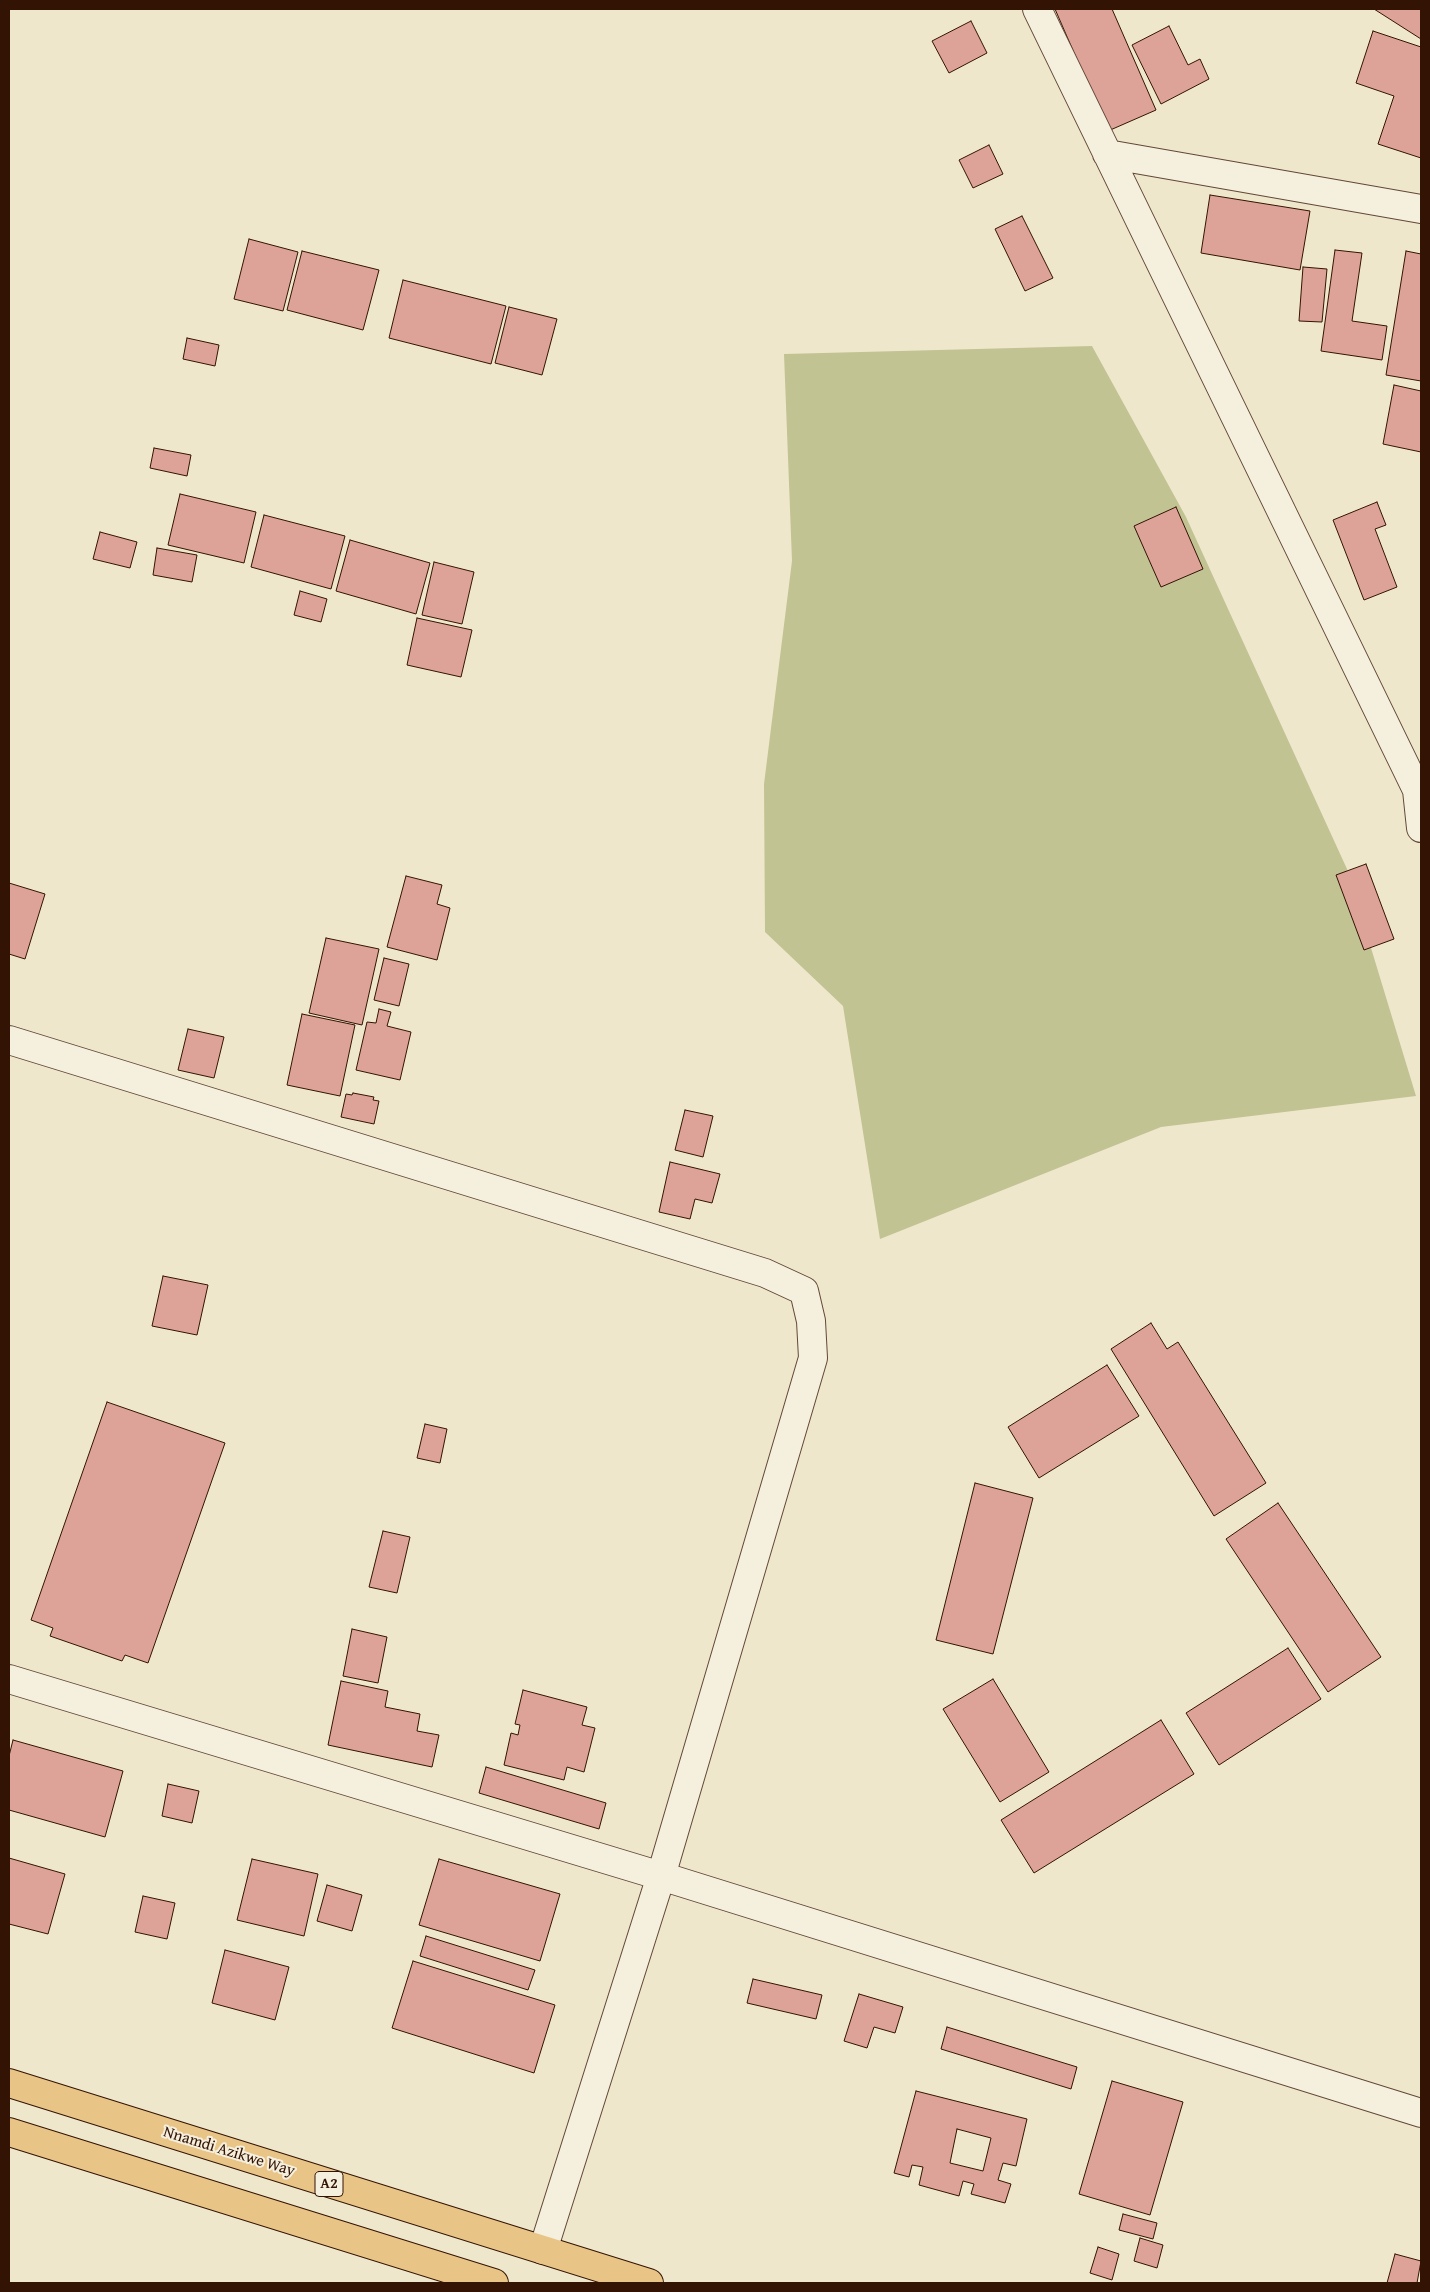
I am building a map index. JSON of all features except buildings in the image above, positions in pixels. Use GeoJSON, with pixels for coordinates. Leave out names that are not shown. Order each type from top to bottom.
{"type":"FeatureCollection","features":[{"type":"Feature","properties":{"kind":"highway","name":"Nnamdi Azikwe Way"},"geometry":{"type":"LineString","coordinates":[[9,2084],[649,2283]]}},
{"type":"Feature","properties":{"kind":"highway"},"geometry":{"type":"LineString","coordinates":[[9,2132],[494,2283]]}},
{"type":"Feature","properties":{"kind":"street"},"geometry":{"type":"LineString","coordinates":[[1037,9],[1417,790],[1421,828]]}},
{"type":"Feature","properties":{"kind":"street"},"geometry":{"type":"LineString","coordinates":[[1107,154],[1421,209]]}},
{"type":"Feature","properties":{"kind":"street"},"geometry":{"type":"LineString","coordinates":[[9,1040],[765,1273],[804,1291],[811,1321],[813,1358],[661,1876],[542,2250]]}},
{"type":"Feature","properties":{"kind":"street"},"geometry":{"type":"LineString","coordinates":[[9,1679],[661,1876],[1421,2114]]}},
{"type":"Feature","properties":{"kind":"green space"},"geometry":{"type":"Polygon","coordinates":[[[1092,346],[1186,517],[1347,869],[1416,1096],[1161,1127],[880,1239],[843,1006],[765,932],[764,784],[792,561],[784,354],[1092,346]]]}}]}
